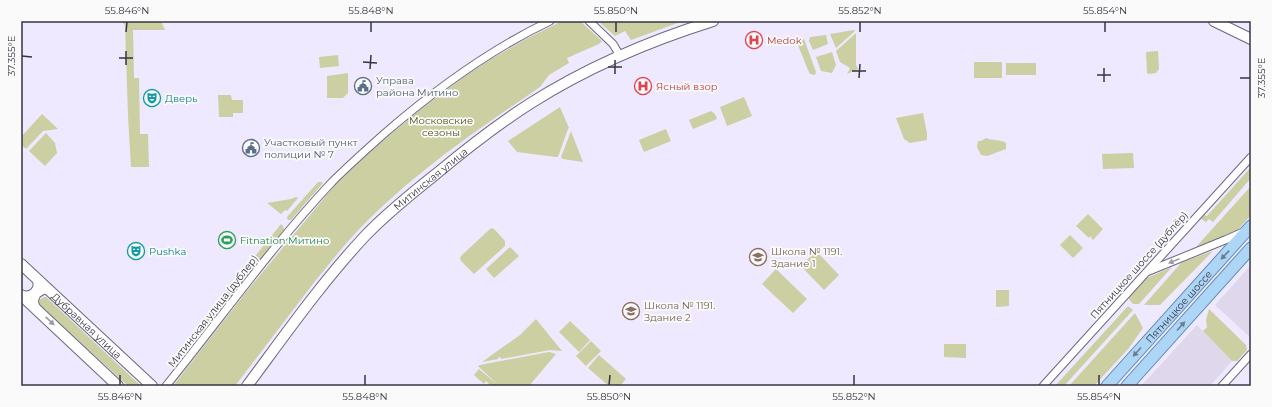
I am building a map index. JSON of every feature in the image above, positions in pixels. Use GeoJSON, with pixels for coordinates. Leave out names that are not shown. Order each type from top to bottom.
{"type":"FeatureCollection","features":[{"type":"Feature","properties":{"kind":"main road","name":"Митинская улица"},"geometry":{"type":"LineString","coordinates":[[247,386],[342,261],[367,234],[460,154],[530,104],[568,82],[620,56],[671,35],[713,21]]}},
{"type":"Feature","properties":{"kind":"main road"},"geometry":{"type":"LineString","coordinates":[[1214,21],[1251,39]]}},
{"type":"Feature","properties":{"kind":"main road","name":"Пятницкое шоссе"},"geometry":{"type":"LineString","coordinates":[[1106,386],[1250,228]]}},
{"type":"Feature","properties":{"kind":"main road","name":"Пятницкое шоссе"},"geometry":{"type":"LineString","coordinates":[[1126,386],[1251,248]]}},
{"type":"Feature","properties":{"kind":"main road","name":"Дубравная улица"},"geometry":{"type":"LineString","coordinates":[[21,264],[152,386]]}},
{"type":"Feature","properties":{"kind":"main road"},"geometry":{"type":"LineString","coordinates":[[21,294],[118,386]]}},
{"type":"Feature","properties":{"kind":"street","name":"Митинская улица (дублер)"},"geometry":{"type":"LineString","coordinates":[[166,386],[242,289],[293,228],[333,181],[363,152],[419,104],[456,76],[506,45],[550,21]]}},
{"type":"Feature","properties":{"kind":"street"},"geometry":{"type":"LineString","coordinates":[[589,21],[613,44],[620,56]]}},
{"type":"Feature","properties":{"kind":"street","name":"Пятницкое шоссе (дублёр)"},"geometry":{"type":"LineString","coordinates":[[1043,386],[1251,157]]}},
{"type":"Feature","properties":{"kind":"street"},"geometry":{"type":"LineString","coordinates":[[1146,272],[1225,240],[1250,228]]}},
{"type":"Feature","properties":{"kind":"street"},"geometry":{"type":"LineString","coordinates":[[21,294],[30,295],[36,290],[37,283],[33,275]]}},
{"type":"Feature","properties":{"kind":"street"},"geometry":{"type":"LineString","coordinates":[[38,310],[34,303],[34,299],[37,294],[44,290],[53,293]]}},
{"type":"Feature","properties":{"kind":"street"},"geometry":{"type":"LineString","coordinates":[[1222,386],[1251,354]]}},
{"type":"Feature","properties":{"kind":"shaded area"},"geometry":{"type":"Polygon","coordinates":[[[1251,265],[1251,338],[1215,305],[1251,265]]]}},
{"type":"Feature","properties":{"kind":"shaded area"},"geometry":{"type":"Polygon","coordinates":[[[1197,325],[1232,361],[1210,386],[1141,386],[1197,325]]]}},
{"type":"Feature","properties":{"kind":"green space"},"geometry":{"type":"Polygon","coordinates":[[[121,21],[161,21],[165,30],[133,30],[134,78],[139,78],[140,134],[148,134],[149,167],[131,167],[125,25],[121,21]]]}},
{"type":"Feature","properties":{"kind":"green space","name":"Московские сезоны"},"geometry":{"type":"Polygon","coordinates":[[[562,21],[580,21],[602,41],[599,44],[567,58],[569,63],[549,75],[540,87],[441,157],[394,195],[347,243],[316,280],[235,386],[173,386],[246,292],[335,185],[366,155],[422,108],[465,76],[526,39],[562,21]]]}},
{"type":"Feature","properties":{"kind":"green space"},"geometry":{"type":"Polygon","coordinates":[[[598,21],[683,21],[631,40],[625,31],[615,36],[598,21]]]}},
{"type":"Feature","properties":{"kind":"green space"},"geometry":{"type":"Polygon","coordinates":[[[855,31],[836,48],[830,34],[855,31]]]}},
{"type":"Feature","properties":{"kind":"green space"},"geometry":{"type":"Polygon","coordinates":[[[856,33],[856,65],[858,69],[847,74],[850,68],[840,62],[836,51],[856,33]]]}},
{"type":"Feature","properties":{"kind":"green space"},"geometry":{"type":"Polygon","coordinates":[[[826,35],[828,44],[813,50],[809,41],[810,37],[826,35]]]}},
{"type":"Feature","properties":{"kind":"green space"},"geometry":{"type":"Polygon","coordinates":[[[804,39],[816,72],[815,75],[810,74],[796,40],[804,39]]]}},
{"type":"Feature","properties":{"kind":"green space"},"geometry":{"type":"Polygon","coordinates":[[[1158,51],[1159,69],[1156,73],[1148,74],[1146,52],[1158,51]]]}},
{"type":"Feature","properties":{"kind":"green space"},"geometry":{"type":"Polygon","coordinates":[[[832,52],[836,65],[832,73],[821,71],[816,57],[832,52]]]}},
{"type":"Feature","properties":{"kind":"green space"},"geometry":{"type":"Polygon","coordinates":[[[338,55],[339,66],[320,68],[319,57],[338,55]]]}},
{"type":"Feature","properties":{"kind":"green space"},"geometry":{"type":"Polygon","coordinates":[[[974,62],[1002,62],[1002,78],[974,78],[974,62]]]}},
{"type":"Feature","properties":{"kind":"green space"},"geometry":{"type":"Polygon","coordinates":[[[1006,63],[1036,63],[1036,75],[1006,75],[1006,63]]]}},
{"type":"Feature","properties":{"kind":"green space"},"geometry":{"type":"Polygon","coordinates":[[[348,73],[348,93],[343,98],[327,98],[327,76],[348,73]]]}},
{"type":"Feature","properties":{"kind":"green space"},"geometry":{"type":"Polygon","coordinates":[[[218,95],[231,95],[232,100],[243,100],[243,113],[233,113],[233,117],[219,117],[218,95]]]}},
{"type":"Feature","properties":{"kind":"green space"},"geometry":{"type":"Polygon","coordinates":[[[744,97],[752,116],[727,126],[720,107],[744,97]]]}},
{"type":"Feature","properties":{"kind":"green space"},"geometry":{"type":"Polygon","coordinates":[[[560,107],[569,128],[558,157],[517,152],[508,141],[560,107]]]}},
{"type":"Feature","properties":{"kind":"green space"},"geometry":{"type":"Polygon","coordinates":[[[711,111],[715,114],[717,119],[693,129],[689,120],[711,111]]]}},
{"type":"Feature","properties":{"kind":"green space"},"geometry":{"type":"Polygon","coordinates":[[[923,113],[927,140],[910,143],[904,139],[896,118],[923,113]]]}},
{"type":"Feature","properties":{"kind":"green space"},"geometry":{"type":"Polygon","coordinates":[[[42,114],[58,129],[43,131],[26,149],[21,144],[21,137],[42,114]]]}},
{"type":"Feature","properties":{"kind":"green space"},"geometry":{"type":"Polygon","coordinates":[[[666,129],[671,141],[644,152],[639,140],[666,129]]]}},
{"type":"Feature","properties":{"kind":"green space"},"geometry":{"type":"Polygon","coordinates":[[[571,131],[583,162],[563,159],[561,157],[571,131]]]}},
{"type":"Feature","properties":{"kind":"green space"},"geometry":{"type":"Polygon","coordinates":[[[46,133],[55,143],[57,153],[45,166],[29,151],[46,133]]]}},
{"type":"Feature","properties":{"kind":"green space"},"geometry":{"type":"Polygon","coordinates":[[[986,138],[1006,143],[1006,149],[987,156],[981,155],[977,147],[978,141],[986,138]]]}},
{"type":"Feature","properties":{"kind":"green space"},"geometry":{"type":"Polygon","coordinates":[[[1133,153],[1134,168],[1103,169],[1102,154],[1133,153]]]}},
{"type":"Feature","properties":{"kind":"green space"},"geometry":{"type":"Polygon","coordinates":[[[1251,167],[1251,178],[1213,222],[1209,219],[1206,222],[1201,219],[1204,215],[1207,216],[1251,167]]]}},
{"type":"Feature","properties":{"kind":"green space"},"geometry":{"type":"Polygon","coordinates":[[[318,182],[323,183],[291,220],[288,220],[287,217],[318,182]]]}},
{"type":"Feature","properties":{"kind":"green space"},"geometry":{"type":"Polygon","coordinates":[[[1251,186],[1251,215],[1236,232],[1196,247],[1251,186]]]}},
{"type":"Feature","properties":{"kind":"green space"},"geometry":{"type":"Polygon","coordinates":[[[296,197],[298,198],[287,211],[285,210],[281,214],[267,203],[291,199],[296,197]]]}},
{"type":"Feature","properties":{"kind":"green space"},"geometry":{"type":"Polygon","coordinates":[[[1088,214],[1103,229],[1093,240],[1076,226],[1088,214]]]}},
{"type":"Feature","properties":{"kind":"green space"},"geometry":{"type":"Polygon","coordinates":[[[281,224],[284,230],[241,283],[239,283],[236,280],[281,224]]]}},
{"type":"Feature","properties":{"kind":"green space"},"geometry":{"type":"Polygon","coordinates":[[[492,228],[505,241],[505,246],[474,274],[461,261],[460,258],[492,228]]]}},
{"type":"Feature","properties":{"kind":"green space"},"geometry":{"type":"Polygon","coordinates":[[[1070,235],[1083,248],[1073,258],[1060,245],[1070,235]]]}},
{"type":"Feature","properties":{"kind":"green space"},"geometry":{"type":"Polygon","coordinates":[[[510,247],[519,256],[494,278],[486,269],[510,247]]]}},
{"type":"Feature","properties":{"kind":"green space"},"geometry":{"type":"Polygon","coordinates":[[[816,251],[839,275],[824,290],[801,266],[816,251]]]}},
{"type":"Feature","properties":{"kind":"green space"},"geometry":{"type":"Polygon","coordinates":[[[1213,251],[1160,305],[1144,305],[1182,262],[1213,251]]]}},
{"type":"Feature","properties":{"kind":"green space"},"geometry":{"type":"Polygon","coordinates":[[[1172,267],[1139,304],[1133,304],[1128,298],[1147,278],[1172,267]]]}},
{"type":"Feature","properties":{"kind":"green space"},"geometry":{"type":"Polygon","coordinates":[[[776,269],[807,299],[793,313],[762,284],[776,269]]]}},
{"type":"Feature","properties":{"kind":"green space"},"geometry":{"type":"Polygon","coordinates":[[[996,290],[1009,290],[1009,306],[996,307],[996,290]]]}},
{"type":"Feature","properties":{"kind":"green space"},"geometry":{"type":"Polygon","coordinates":[[[228,291],[231,296],[201,334],[196,333],[196,331],[228,291]]]}},
{"type":"Feature","properties":{"kind":"green space"},"geometry":{"type":"Polygon","coordinates":[[[46,297],[141,386],[128,386],[39,304],[39,300],[46,297]]]}},
{"type":"Feature","properties":{"kind":"green space"},"geometry":{"type":"Polygon","coordinates":[[[1128,306],[1133,310],[1064,386],[1055,386],[1128,306]]]}},
{"type":"Feature","properties":{"kind":"green space"},"geometry":{"type":"Polygon","coordinates":[[[1209,309],[1246,345],[1247,350],[1237,361],[1232,361],[1203,331],[1207,327],[1206,320],[1209,309]]]}},
{"type":"Feature","properties":{"kind":"green space"},"geometry":{"type":"Polygon","coordinates":[[[1135,313],[1143,328],[1129,348],[1094,386],[1069,386],[1135,313]]]}},
{"type":"Feature","properties":{"kind":"green space"},"geometry":{"type":"Polygon","coordinates":[[[536,319],[562,351],[550,350],[501,359],[500,357],[498,359],[482,362],[520,335],[536,319]]]}},
{"type":"Feature","properties":{"kind":"green space"},"geometry":{"type":"Polygon","coordinates":[[[570,321],[590,340],[579,352],[559,332],[570,321]]]}},
{"type":"Feature","properties":{"kind":"green space"},"geometry":{"type":"Polygon","coordinates":[[[591,341],[601,351],[586,366],[576,356],[591,341]]]}},
{"type":"Feature","properties":{"kind":"green space"},"geometry":{"type":"Polygon","coordinates":[[[944,344],[966,344],[966,358],[944,357],[944,344]]]}},
{"type":"Feature","properties":{"kind":"green space"},"geometry":{"type":"Polygon","coordinates":[[[549,352],[556,354],[529,386],[490,386],[486,381],[484,384],[474,375],[479,369],[498,385],[478,366],[549,352]]]}},
{"type":"Feature","properties":{"kind":"green space"},"geometry":{"type":"Polygon","coordinates":[[[599,355],[626,379],[620,386],[609,386],[588,368],[599,355]]]}},
{"type":"Feature","properties":{"kind":"place","name":"Medok"},"geometry":{"type":"Point","coordinates":[754,40]}},
{"type":"Feature","properties":{"kind":"place","name":"Управа района Митино"},"geometry":{"type":"Point","coordinates":[363,86]}},
{"type":"Feature","properties":{"kind":"place","name":"Ясный взор"},"geometry":{"type":"Point","coordinates":[643,86]}},
{"type":"Feature","properties":{"kind":"place","name":"Дверь"},"geometry":{"type":"Point","coordinates":[152,98]}},
{"type":"Feature","properties":{"kind":"place","name":"Участковый пункт полиции № 7"},"geometry":{"type":"Point","coordinates":[251,148]}},
{"type":"Feature","properties":{"kind":"place","name":"Fitnation Митино"},"geometry":{"type":"Point","coordinates":[227,240]}},
{"type":"Feature","properties":{"kind":"place","name":"Pushka"},"geometry":{"type":"Point","coordinates":[136,251]}},
{"type":"Feature","properties":{"kind":"place","name":"Школа № 1191. Здание 1"},"geometry":{"type":"Point","coordinates":[758,257]}},
{"type":"Feature","properties":{"kind":"place","name":"Школа № 1191. Здание 2"},"geometry":{"type":"Point","coordinates":[631,311]}}]}
